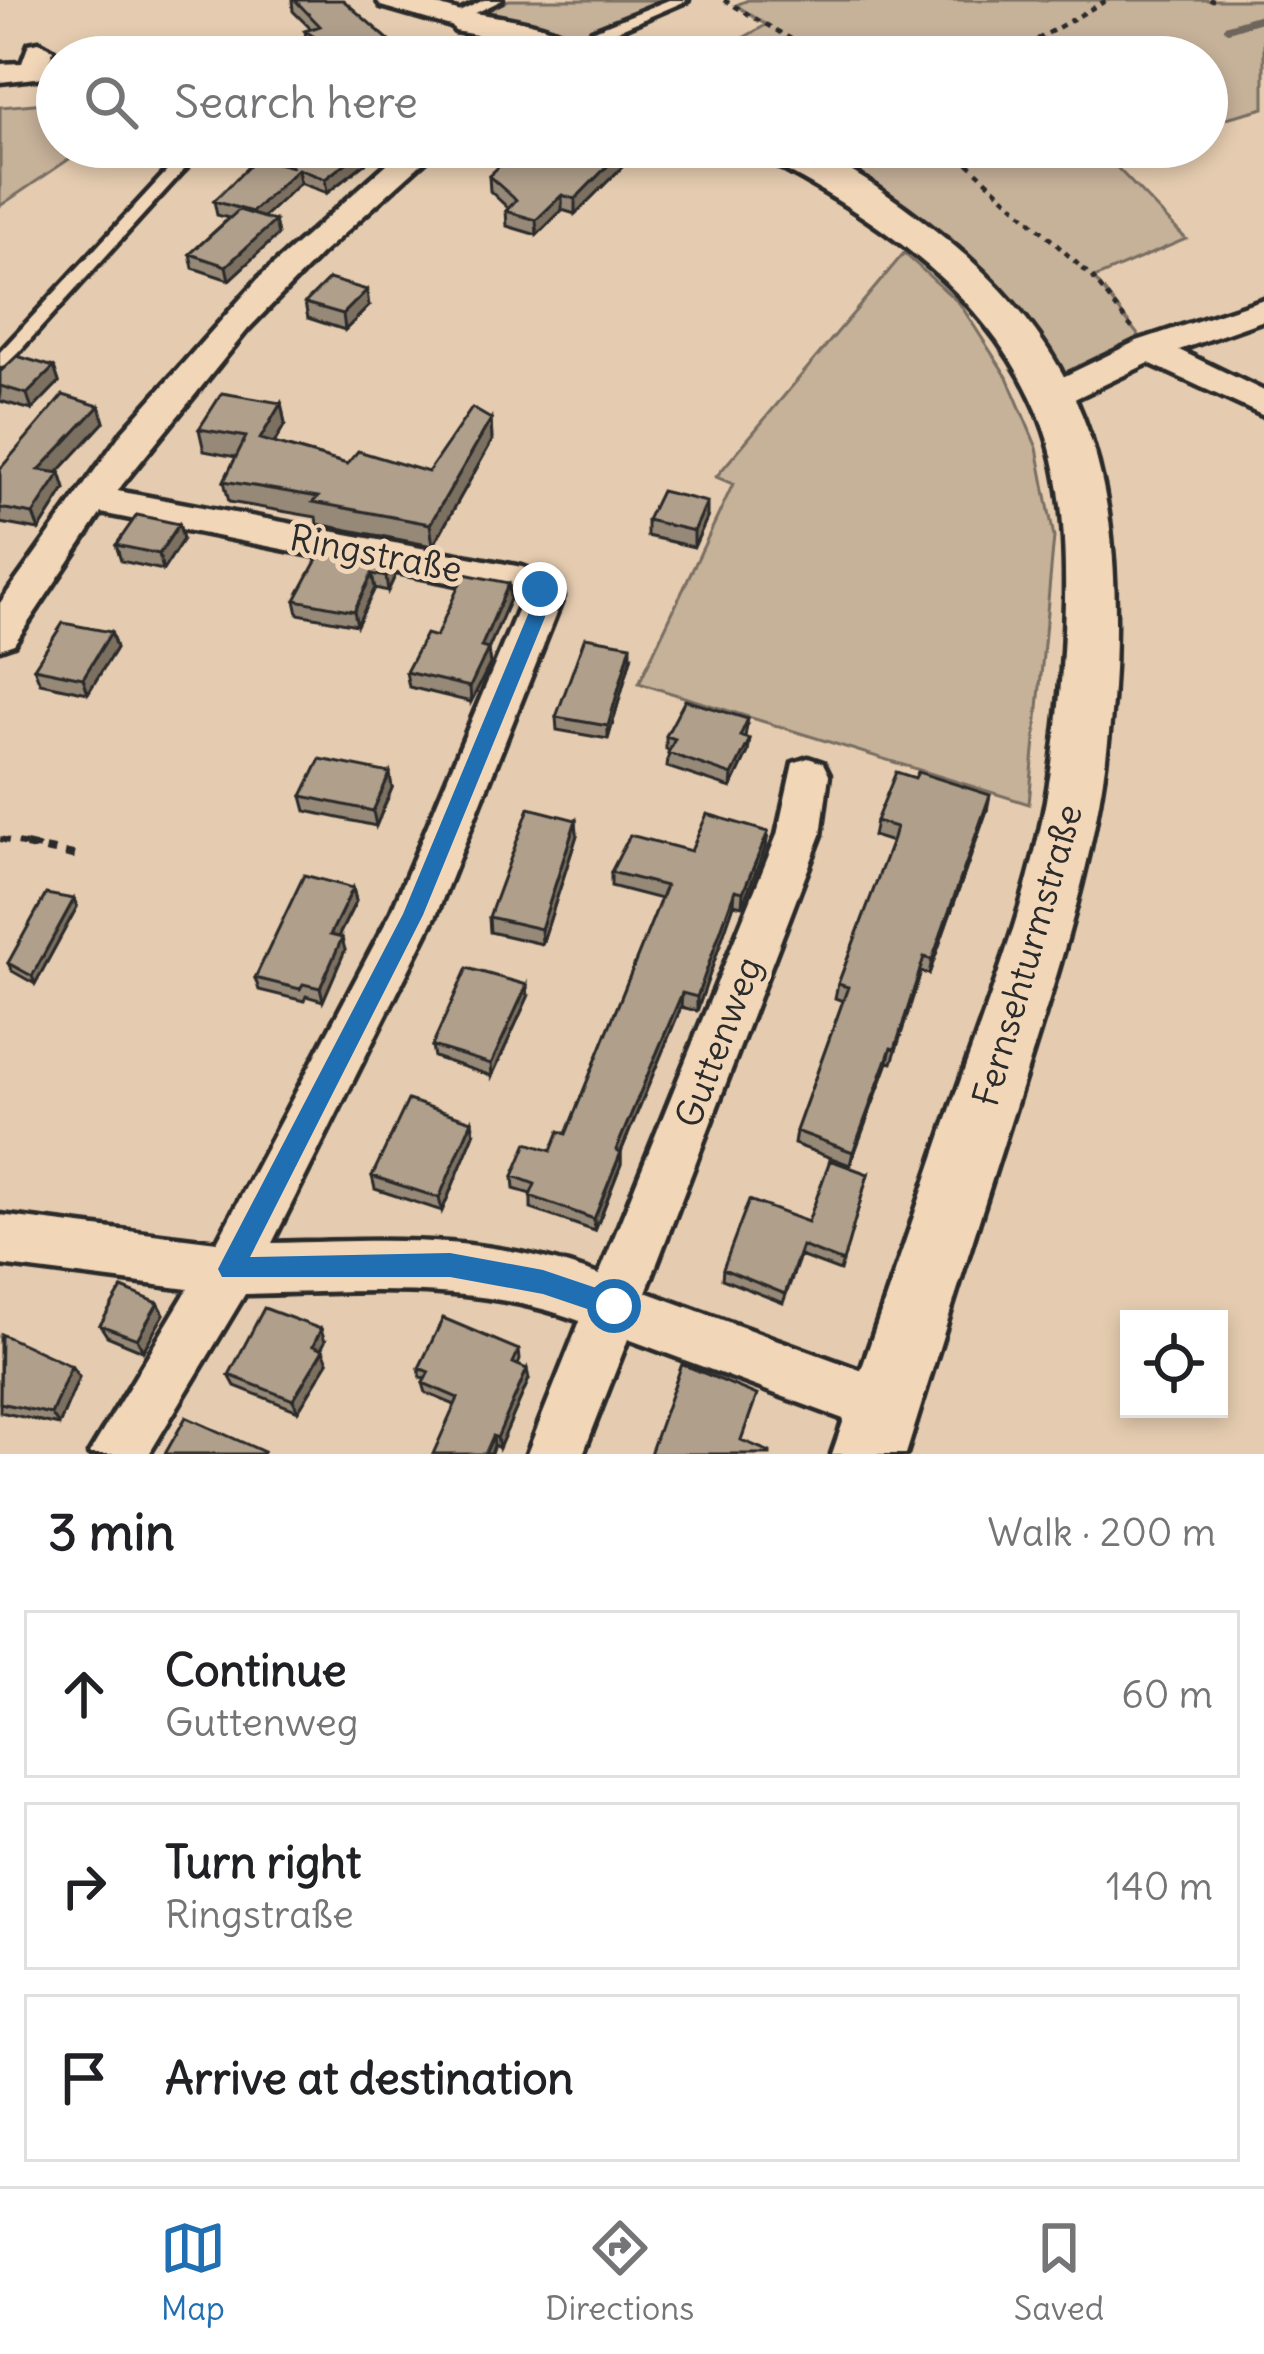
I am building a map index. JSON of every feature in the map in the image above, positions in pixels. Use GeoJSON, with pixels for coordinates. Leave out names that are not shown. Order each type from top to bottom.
{"type":"FeatureCollection","features":[{"type":"Feature","properties":{"kind":"street"},"geometry":{"type":"LineString","coordinates":[[391,0],[472,14],[531,36]]}},
{"type":"Feature","properties":{"kind":"street"},"geometry":{"type":"LineString","coordinates":[[0,73],[34,71],[36,60]]}},
{"type":"Feature","properties":{"kind":"street"},"geometry":{"type":"LineString","coordinates":[[0,634],[176,390],[335,224],[400,168]]}},
{"type":"Feature","properties":{"kind":"street","name":"Fernsehturmstraße"},"geometry":{"type":"LineString","coordinates":[[810,168],[920,236],[1014,332],[1054,395],[1079,466],[1090,547],[1090,680],[1072,814],[1046,917],[876,1430]]}},
{"type":"Feature","properties":{"kind":"street"},"geometry":{"type":"LineString","coordinates":[[1054,395],[1149,349],[1264,309]]}},
{"type":"Feature","properties":{"kind":"street"},"geometry":{"type":"LineString","coordinates":[[1149,349],[1264,405]]}},
{"type":"Feature","properties":{"kind":"street","name":"Ringstraße"},"geometry":{"type":"LineString","coordinates":[[94,499],[522,581],[540,589],[543,596],[413,915],[230,1269]]}},
{"type":"Feature","properties":{"kind":"street","name":"Guttenweg"},"geometry":{"type":"LineString","coordinates":[[555,1454],[799,835],[808,776]]}},
{"type":"Feature","properties":{"kind":"street"},"geometry":{"type":"LineString","coordinates":[[0,1240],[230,1269],[450,1265],[543,1282],[614,1306],[876,1430]]}},
{"type":"Feature","properties":{"kind":"street"},"geometry":{"type":"LineString","coordinates":[[117,1454],[230,1269]]}},
{"type":"Feature","properties":{"kind":"lane"},"geometry":{"type":"LineString","coordinates":[[595,36],[681,0]]}},
{"type":"Feature","properties":{"kind":"lane"},"geometry":{"type":"LineString","coordinates":[[0,362],[178,168]]}},
{"type":"Feature","properties":{"kind":"path"},"geometry":{"type":"LineString","coordinates":[[724,0],[787,36]]}},
{"type":"Feature","properties":{"kind":"path"},"geometry":{"type":"LineString","coordinates":[[1043,36],[1107,0]]}},
{"type":"Feature","properties":{"kind":"path"},"geometry":{"type":"LineString","coordinates":[[973,168],[1093,278],[1149,349]]}},
{"type":"Feature","properties":{"kind":"path"},"geometry":{"type":"LineString","coordinates":[[0,839],[78,856]]}},
{"type":"Feature","properties":{"kind":"shaded area"},"geometry":{"type":"Polygon","coordinates":[[[509,0],[660,0],[581,36],[546,36],[482,19],[481,14],[509,0]]]}},
{"type":"Feature","properties":{"kind":"shaded area"},"geometry":{"type":"Polygon","coordinates":[[[748,0],[1264,0],[1264,108],[1228,117],[1228,36],[746,36],[766,25],[736,5],[748,0]]]}},
{"type":"Feature","properties":{"kind":"shaded area"},"geometry":{"type":"Polygon","coordinates":[[[36,104],[36,168],[56,168],[0,206],[0,107],[36,104]]]}},
{"type":"Feature","properties":{"kind":"shaded area"},"geometry":{"type":"Polygon","coordinates":[[[835,168],[1117,168],[1186,239],[1094,278],[1149,349],[1064,381],[1002,294],[966,255],[894,201],[835,168]]]}},
{"type":"Feature","properties":{"kind":"shaded area"},"geometry":{"type":"Polygon","coordinates":[[[904,253],[960,304],[1007,377],[1037,448],[1054,537],[1029,804],[639,683],[733,484],[716,477],[904,253]]]}},
{"type":"Feature","properties":{"kind":"building"},"geometry":{"type":"Polygon","coordinates":[[[295,0],[343,0],[384,36],[313,36],[305,31],[320,26],[295,0]]]}},
{"type":"Feature","properties":{"kind":"building"},"geometry":{"type":"Polygon","coordinates":[[[247,168],[339,168],[325,179],[298,169],[252,212],[214,201],[247,168]]]}},
{"type":"Feature","properties":{"kind":"building"},"geometry":{"type":"Polygon","coordinates":[[[497,168],[605,168],[575,199],[562,195],[536,220],[506,211],[516,200],[489,176],[497,168]]]}},
{"type":"Feature","properties":{"kind":"building"},"geometry":{"type":"Polygon","coordinates":[[[239,210],[275,221],[226,266],[190,254],[239,210]]]}},
{"type":"Feature","properties":{"kind":"building"},"geometry":{"type":"Polygon","coordinates":[[[329,279],[367,290],[343,314],[305,303],[329,279]]]}},
{"type":"Feature","properties":{"kind":"building"},"geometry":{"type":"Polygon","coordinates":[[[17,356],[54,367],[27,394],[0,386],[0,372],[17,356]]]}},
{"type":"Feature","properties":{"kind":"building"},"geometry":{"type":"Polygon","coordinates":[[[222,393],[281,403],[260,439],[347,464],[358,451],[428,472],[472,408],[491,419],[430,524],[224,481],[246,437],[199,429],[222,393]]]}},
{"type":"Feature","properties":{"kind":"building"},"geometry":{"type":"Polygon","coordinates":[[[63,395],[99,406],[39,470],[60,473],[33,514],[0,508],[0,469],[63,395]]]}},
{"type":"Feature","properties":{"kind":"building"},"geometry":{"type":"Polygon","coordinates":[[[661,491],[707,502],[694,531],[647,520],[661,491]]]}},
{"type":"Feature","properties":{"kind":"building"},"geometry":{"type":"Polygon","coordinates":[[[137,515],[179,524],[159,554],[116,545],[137,515]]]}},
{"type":"Feature","properties":{"kind":"building"},"geometry":{"type":"Polygon","coordinates":[[[323,548],[393,562],[386,577],[372,574],[354,611],[295,600],[323,548]]]}},
{"type":"Feature","properties":{"kind":"building"},"geometry":{"type":"Polygon","coordinates":[[[464,574],[509,583],[481,647],[488,649],[470,687],[406,672],[426,634],[436,637],[464,574]]]}},
{"type":"Feature","properties":{"kind":"building"},"geometry":{"type":"Polygon","coordinates":[[[63,623],[111,632],[83,678],[34,668],[63,623]]]}},
{"type":"Feature","properties":{"kind":"building"},"geometry":{"type":"Polygon","coordinates":[[[585,637],[631,645],[608,726],[556,717],[585,637]]]}},
{"type":"Feature","properties":{"kind":"building"},"geometry":{"type":"Polygon","coordinates":[[[685,700],[748,719],[740,736],[750,739],[732,775],[668,753],[675,739],[666,736],[685,700]]]}},
{"type":"Feature","properties":{"kind":"building"},"geometry":{"type":"Polygon","coordinates":[[[320,759],[390,773],[373,811],[302,796],[320,759]]]}},
{"type":"Feature","properties":{"kind":"building"},"geometry":{"type":"Polygon","coordinates":[[[896,772],[915,778],[918,772],[990,795],[932,960],[924,957],[895,1049],[891,1048],[853,1152],[796,1131],[848,987],[838,984],[893,838],[896,827],[876,821],[896,772]]]}},
{"type":"Feature","properties":{"kind":"building"},"geometry":{"type":"Polygon","coordinates":[[[529,808],[576,820],[541,929],[489,917],[529,808]]]}},
{"type":"Feature","properties":{"kind":"building"},"geometry":{"type":"Polygon","coordinates":[[[707,814],[768,832],[743,892],[735,890],[697,997],[682,993],[616,1150],[621,1152],[594,1219],[530,1196],[535,1184],[513,1176],[527,1143],[551,1151],[559,1131],[566,1134],[666,886],[611,872],[630,835],[691,851],[707,814]]]}},
{"type":"Feature","properties":{"kind":"building"},"geometry":{"type":"Polygon","coordinates":[[[304,875],[353,888],[330,935],[342,938],[320,988],[303,984],[300,989],[255,978],[304,875]]]}},
{"type":"Feature","properties":{"kind":"building"},"geometry":{"type":"Polygon","coordinates":[[[46,894],[74,899],[32,976],[8,963],[46,894]]]}},
{"type":"Feature","properties":{"kind":"building"},"geometry":{"type":"Polygon","coordinates":[[[467,968],[527,985],[491,1064],[432,1046],[467,968]]]}},
{"type":"Feature","properties":{"kind":"building"},"geometry":{"type":"Polygon","coordinates":[[[408,1100],[472,1121],[439,1198],[372,1176],[408,1100]]]}},
{"type":"Feature","properties":{"kind":"building"},"geometry":{"type":"Polygon","coordinates":[[[830,1160],[868,1174],[843,1262],[802,1246],[785,1294],[723,1269],[749,1200],[808,1222],[830,1160]]]}},
{"type":"Feature","properties":{"kind":"building"},"geometry":{"type":"Polygon","coordinates":[[[122,1288],[158,1303],[137,1339],[100,1325],[122,1288]]]}},
{"type":"Feature","properties":{"kind":"building"},"geometry":{"type":"Polygon","coordinates":[[[264,1308],[321,1329],[313,1346],[323,1350],[293,1400],[229,1375],[264,1308]]]}},
{"type":"Feature","properties":{"kind":"building"},"geometry":{"type":"Polygon","coordinates":[[[443,1318],[519,1350],[513,1363],[527,1369],[497,1438],[493,1436],[485,1454],[433,1454],[458,1398],[423,1383],[429,1372],[419,1368],[443,1318]]]}},
{"type":"Feature","properties":{"kind":"building"},"geometry":{"type":"Polygon","coordinates":[[[1,1334],[71,1366],[51,1414],[0,1403],[1,1334]]]}},
{"type":"Feature","properties":{"kind":"building"},"geometry":{"type":"Polygon","coordinates":[[[682,1364],[757,1395],[741,1440],[770,1454],[650,1454],[682,1364]]]}},
{"type":"Feature","properties":{"kind":"building"},"geometry":{"type":"Polygon","coordinates":[[[186,1417],[264,1452],[165,1454],[186,1417]]]}},
{"type":"Feature","properties":{"kind":"waterway"},"geometry":{"type":"LineString","coordinates":[[1228,28],[1264,17]]}},
{"type":"Feature","properties":{"kind":"route"},"geometry":{"type":"LineString","coordinates":[[540,589],[541,605],[413,915],[230,1269],[450,1265],[543,1282],[614,1306]]}}]}
